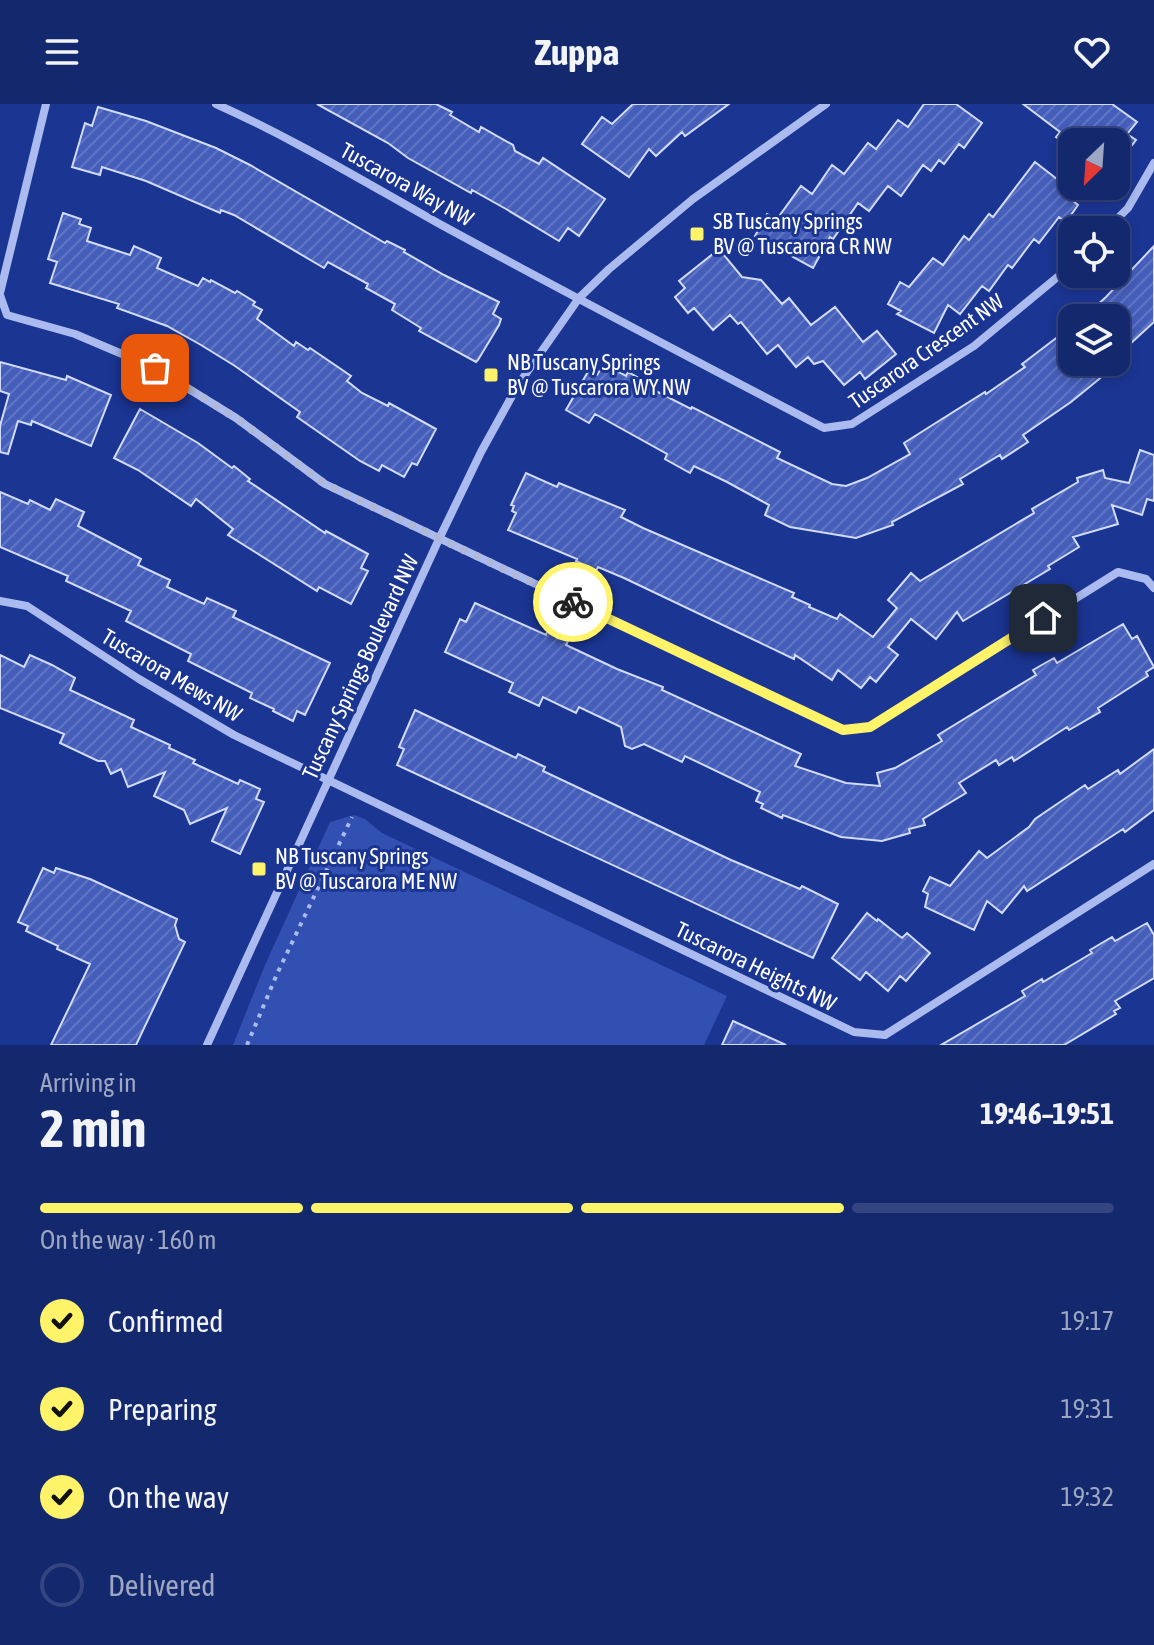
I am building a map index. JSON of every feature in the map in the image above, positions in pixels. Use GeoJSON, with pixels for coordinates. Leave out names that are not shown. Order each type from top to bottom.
{"type":"FeatureCollection","features":[{"type":"Feature","properties":{"kind":"street"},"geometry":{"type":"LineString","coordinates":[[46,104],[0,294],[7,315],[75,334],[155,368],[236,418],[325,484],[843,730],[870,727],[1118,572],[1146,579],[1154,588]]}},
{"type":"Feature","properties":{"kind":"street","name":"Tuscarora Way NW"},"geometry":{"type":"LineString","coordinates":[[216,104],[262,124],[579,298]]}},
{"type":"Feature","properties":{"kind":"street","name":"Tuscany Springs Boulevard NW"},"geometry":{"type":"LineString","coordinates":[[207,1045],[439,539],[518,385],[579,298],[625,255],[693,199],[826,104]]}},
{"type":"Feature","properties":{"kind":"street"},"geometry":{"type":"LineString","coordinates":[[1120,216],[1128,208],[1154,163]]}},
{"type":"Feature","properties":{"kind":"street","name":"Tuscarora Crescent NW"},"geometry":{"type":"LineString","coordinates":[[579,298],[824,428],[852,424],[974,346],[1058,277]]}},
{"type":"Feature","properties":{"kind":"street","name":"Tuscarora Mews NW"},"geometry":{"type":"LineString","coordinates":[[0,601],[27,606],[139,679],[234,735],[328,779]]}},
{"type":"Feature","properties":{"kind":"street","name":"Tuscarora Heights NW"},"geometry":{"type":"LineString","coordinates":[[328,779],[854,1032],[885,1035],[1154,864]]}},
{"type":"Feature","properties":{"kind":"path"},"geometry":{"type":"LineString","coordinates":[[247,1045],[283,960],[352,817]]}},
{"type":"Feature","properties":{"kind":"shaded area"},"geometry":{"type":"Polygon","coordinates":[[[354,815],[365,819],[382,833],[727,996],[704,1045],[233,1045],[265,965],[330,822],[354,815]]]}},
{"type":"Feature","properties":{"kind":"building"},"geometry":{"type":"Polygon","coordinates":[[[317,104],[436,104],[479,132],[481,127],[513,145],[515,151],[539,164],[543,158],[605,199],[579,236],[568,228],[559,241],[317,104]]]}},
{"type":"Feature","properties":{"kind":"building"},"geometry":{"type":"Polygon","coordinates":[[[633,104],[729,104],[685,136],[682,132],[656,156],[649,149],[629,177],[582,144],[602,117],[612,124],[633,104]]]}},
{"type":"Feature","properties":{"kind":"building"},"geometry":{"type":"Polygon","coordinates":[[[924,104],[956,104],[982,123],[964,148],[959,144],[944,164],[939,160],[931,171],[923,165],[901,196],[888,186],[869,211],[858,203],[833,239],[830,237],[813,268],[755,236],[767,214],[777,219],[801,186],[812,194],[832,165],[844,174],[868,143],[876,149],[898,120],[908,127],[924,104]]]}},
{"type":"Feature","properties":{"kind":"building"},"geometry":{"type":"Polygon","coordinates":[[[1023,104],[1112,104],[1137,122],[1130,130],[1058,128],[1058,130],[1023,104]]]}},
{"type":"Feature","properties":{"kind":"building"},"geometry":{"type":"Polygon","coordinates":[[[98,107],[146,121],[216,148],[385,243],[387,241],[405,250],[444,275],[499,302],[493,314],[501,319],[499,325],[478,360],[476,362],[419,331],[421,328],[392,310],[395,304],[366,288],[368,284],[328,262],[324,268],[234,215],[221,210],[220,213],[146,181],[102,167],[100,175],[72,167],[85,123],[92,126],[98,107]]]}},
{"type":"Feature","properties":{"kind":"building"},"geometry":{"type":"Polygon","coordinates":[[[1035,162],[1058,180],[1058,200],[1072,200],[1078,205],[1070,216],[1058,216],[1039,243],[1034,239],[1012,268],[1008,265],[989,291],[982,286],[960,314],[948,305],[934,333],[897,314],[901,311],[888,304],[900,282],[909,287],[933,258],[943,265],[964,236],[969,240],[989,214],[993,217],[1035,162]]]}},
{"type":"Feature","properties":{"kind":"building"},"geometry":{"type":"Polygon","coordinates":[[[63,213],[81,219],[79,224],[91,228],[87,241],[130,255],[134,246],[161,258],[157,268],[198,286],[203,278],[235,293],[237,291],[262,310],[257,319],[294,346],[296,342],[308,350],[310,348],[351,376],[347,381],[362,393],[388,406],[389,403],[436,429],[417,465],[412,463],[404,477],[382,465],[379,471],[297,417],[300,412],[201,345],[167,326],[117,308],[119,304],[50,283],[57,262],[48,259],[63,213]]]}},
{"type":"Feature","properties":{"kind":"building"},"geometry":{"type":"Polygon","coordinates":[[[1154,246],[1154,322],[1130,344],[1130,304],[1098,304],[1114,288],[1130,288],[1130,272],[1154,246]]]}},
{"type":"Feature","properties":{"kind":"building"},"geometry":{"type":"Polygon","coordinates":[[[719,249],[742,277],[761,280],[782,304],[789,298],[811,325],[835,307],[863,342],[877,331],[896,354],[865,379],[860,372],[844,385],[823,361],[814,364],[808,357],[796,367],[778,345],[767,354],[741,322],[738,324],[730,315],[713,330],[694,308],[688,313],[675,297],[685,288],[679,281],[719,249]]]}},
{"type":"Feature","properties":{"kind":"building"},"geometry":{"type":"Polygon","coordinates":[[[1058,337],[1058,376],[1103,376],[1023,435],[1028,442],[1002,459],[1000,455],[960,479],[963,484],[892,522],[893,525],[856,538],[790,527],[765,515],[769,505],[727,482],[694,466],[690,473],[665,459],[667,454],[595,414],[589,423],[566,410],[589,370],[597,375],[604,364],[626,376],[628,372],[646,382],[644,385],[780,452],[777,458],[832,484],[846,486],[910,454],[904,443],[986,394],[1025,367],[1022,364],[1058,337]]]}},
{"type":"Feature","properties":{"kind":"building"},"geometry":{"type":"Polygon","coordinates":[[[0,362],[66,380],[67,376],[111,395],[91,446],[32,421],[31,425],[18,421],[8,454],[0,452],[0,426],[9,394],[0,391],[0,362]]]}},
{"type":"Feature","properties":{"kind":"building"},"geometry":{"type":"Polygon","coordinates":[[[140,409],[198,443],[232,468],[234,466],[250,479],[248,481],[325,533],[368,554],[361,568],[368,571],[351,604],[319,587],[317,591],[228,535],[233,529],[196,499],[191,506],[138,470],[114,458],[140,409]]]}},
{"type":"Feature","properties":{"kind":"building"},"geometry":{"type":"Polygon","coordinates":[[[1140,450],[1154,455],[1154,501],[1147,499],[1142,515],[1112,505],[1118,524],[1073,537],[1079,547],[1048,566],[1050,569],[963,621],[957,612],[936,639],[911,619],[888,647],[898,655],[876,682],[870,677],[861,688],[838,670],[832,680],[795,655],[794,659],[624,578],[598,567],[596,571],[577,559],[508,530],[516,513],[511,505],[526,473],[625,510],[621,517],[794,593],[792,597],[809,607],[837,619],[840,614],[873,637],[897,608],[888,600],[911,573],[920,581],[1034,513],[1032,509],[1078,482],[1077,478],[1103,470],[1105,478],[1129,483],[1140,450]]]}},
{"type":"Feature","properties":{"kind":"building"},"geometry":{"type":"Polygon","coordinates":[[[0,492],[28,504],[30,500],[50,510],[56,499],[84,512],[78,526],[141,559],[138,565],[170,580],[167,587],[204,604],[207,598],[236,611],[233,617],[330,663],[305,715],[297,711],[293,721],[273,711],[250,698],[252,693],[188,661],[191,654],[126,621],[131,611],[66,581],[68,576],[0,547],[0,492]]]}},
{"type":"Feature","properties":{"kind":"building"},"geometry":{"type":"Polygon","coordinates":[[[475,603],[546,635],[547,632],[568,641],[566,645],[663,687],[662,690],[801,754],[795,766],[846,783],[880,786],[877,773],[895,768],[942,741],[938,735],[1036,675],[1033,670],[1054,658],[1057,663],[1123,624],[1132,639],[1137,636],[1154,667],[1146,672],[1148,676],[1098,708],[1100,712],[1069,730],[1067,727],[1014,761],[1012,757],[999,765],[996,760],[959,783],[966,793],[923,819],[925,825],[882,841],[841,837],[783,815],[782,818],[761,808],[763,804],[756,801],[760,792],[685,756],[682,762],[644,744],[632,749],[625,746],[621,727],[579,707],[576,713],[543,697],[539,706],[509,692],[513,683],[445,652],[460,619],[466,622],[475,603]]]}},
{"type":"Feature","properties":{"kind":"building"},"geometry":{"type":"Polygon","coordinates":[[[0,655],[24,667],[30,655],[52,665],[75,678],[70,690],[134,720],[131,727],[170,745],[169,748],[195,760],[193,763],[238,784],[240,780],[260,789],[256,799],[264,802],[240,854],[212,841],[227,808],[190,824],[184,810],[154,796],[165,772],[128,787],[121,769],[111,774],[105,761],[98,761],[60,743],[64,734],[0,708],[0,655]]]}},
{"type":"Feature","properties":{"kind":"building"},"geometry":{"type":"Polygon","coordinates":[[[415,710],[516,758],[518,754],[545,767],[543,771],[731,860],[800,889],[802,886],[838,904],[813,958],[397,765],[404,749],[399,747],[415,710]]]}},
{"type":"Feature","properties":{"kind":"building"},"geometry":{"type":"Polygon","coordinates":[[[1154,749],[1154,810],[1125,832],[1123,829],[1027,891],[1024,886],[1002,913],[987,901],[974,930],[925,907],[928,894],[923,891],[930,877],[950,886],[979,851],[987,858],[1029,827],[1035,819],[1085,785],[1088,789],[1118,770],[1120,774],[1154,749]]]}},
{"type":"Feature","properties":{"kind":"building"},"geometry":{"type":"Polygon","coordinates":[[[43,868],[54,873],[56,868],[90,879],[177,919],[175,925],[179,939],[185,942],[136,1045],[51,1045],[90,964],[26,931],[28,926],[18,922],[43,868]]]}},
{"type":"Feature","properties":{"kind":"building"},"geometry":{"type":"Polygon","coordinates":[[[867,913],[902,938],[907,933],[930,953],[906,981],[900,976],[888,991],[866,972],[860,980],[832,958],[867,913]]]}},
{"type":"Feature","properties":{"kind":"building"},"geometry":{"type":"Polygon","coordinates":[[[1147,923],[1154,935],[1154,978],[1115,1001],[1120,1008],[1114,1011],[1116,1014],[1064,1045],[941,1045],[1025,996],[1022,991],[1092,953],[1090,950],[1112,937],[1115,941],[1147,923]]]}},
{"type":"Feature","properties":{"kind":"building"},"geometry":{"type":"Polygon","coordinates":[[[733,1021],[786,1045],[722,1045],[733,1021]]]}},
{"type":"Feature","properties":{"kind":"way so far"},"geometry":{"type":"LineString","coordinates":[[155,368],[236,418],[325,484],[573,602]]}},
{"type":"Feature","properties":{"kind":"place","name":"SB Tuscany Springs BV @ Tuscarora CR NW"},"geometry":{"type":"Point","coordinates":[697,234]}},
{"type":"Feature","properties":{"kind":"place","name":"NB Tuscany Springs BV @ Tuscarora WY NW"},"geometry":{"type":"Point","coordinates":[491,375]}},
{"type":"Feature","properties":{"kind":"place","name":"NB Tuscany Springs BV @ Tuscarora ME NW"},"geometry":{"type":"Point","coordinates":[259,869]}},
{"type":"Feature","properties":{"kind":"route"},"geometry":{"type":"LineString","coordinates":[[573,602],[843,730],[870,727],[1043,618]]}}]}
